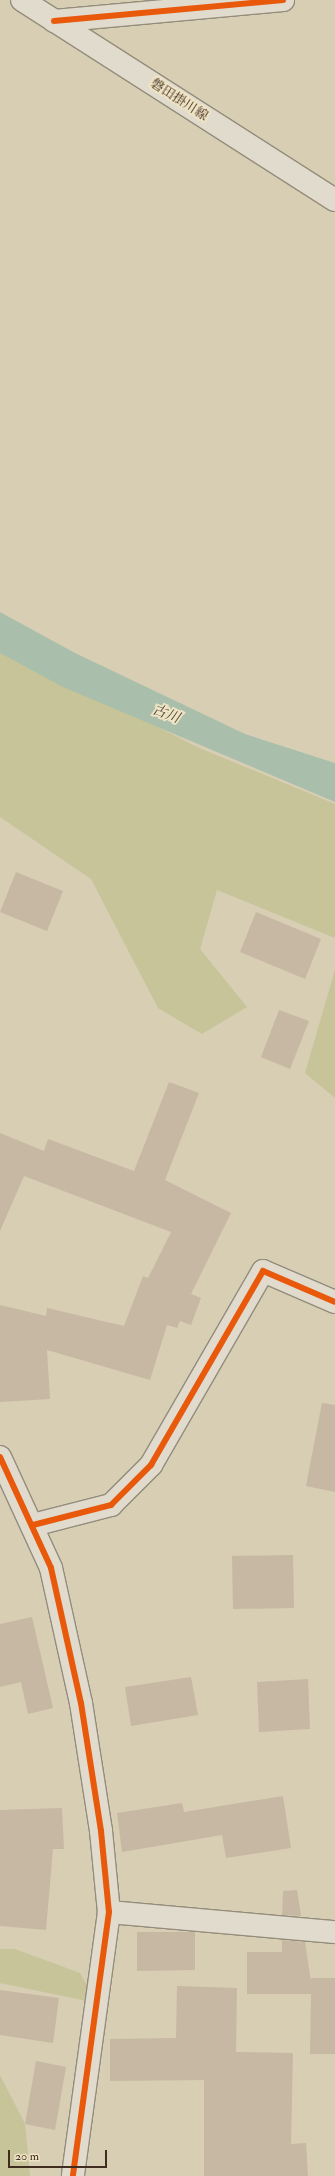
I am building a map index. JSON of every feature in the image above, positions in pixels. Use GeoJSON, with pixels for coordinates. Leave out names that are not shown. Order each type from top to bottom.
{"type":"FeatureCollection","features":[{"type":"Feature","properties":{"kind":"street","name":"磐田掛川線"},"geometry":{"type":"LineString","coordinates":[[22,0],[335,200]]}},
{"type":"Feature","properties":{"kind":"street"},"geometry":{"type":"LineString","coordinates":[[54,21],[283,0]]}},
{"type":"Feature","properties":{"kind":"street"},"geometry":{"type":"LineString","coordinates":[[33,1526],[111,1504],[151,1465],[263,1271],[335,1302]]}},
{"type":"Feature","properties":{"kind":"street"},"geometry":{"type":"LineString","coordinates":[[0,1457],[51,1568],[81,1703],[109,1912],[73,2176]]}},
{"type":"Feature","properties":{"kind":"street"},"geometry":{"type":"LineString","coordinates":[[109,1912],[335,1932]]}},
{"type":"Feature","properties":{"kind":"shaded area"},"geometry":{"type":"Polygon","coordinates":[[[0,646],[197,747],[335,804],[335,938],[217,890],[200,949],[247,1007],[202,1034],[158,1008],[91,879],[0,817],[0,646]]]}},
{"type":"Feature","properties":{"kind":"shaded area"},"geometry":{"type":"Polygon","coordinates":[[[335,970],[335,1098],[305,1073],[335,970]]]}},
{"type":"Feature","properties":{"kind":"shaded area"},"geometry":{"type":"Polygon","coordinates":[[[0,1949],[15,1949],[80,1973],[97,2003],[0,1983],[0,1949]]]}},
{"type":"Feature","properties":{"kind":"shaded area"},"geometry":{"type":"Polygon","coordinates":[[[0,2075],[25,2124],[30,2176],[0,2176],[0,2075]]]}},
{"type":"Feature","properties":{"kind":"water","name":"古川"},"geometry":{"type":"Polygon","coordinates":[[[0,612],[75,653],[245,734],[335,763],[335,802],[63,687],[0,653],[0,612]]]}},
{"type":"Feature","properties":{"kind":"building"},"geometry":{"type":"Polygon","coordinates":[[[16,872],[63,891],[47,931],[0,912],[16,872]]]}},
{"type":"Feature","properties":{"kind":"building"},"geometry":{"type":"Polygon","coordinates":[[[256,912],[321,939],[305,979],[240,952],[256,912]]]}},
{"type":"Feature","properties":{"kind":"building"},"geometry":{"type":"Polygon","coordinates":[[[279,1010],[309,1021],[290,1069],[261,1057],[279,1010]]]}},
{"type":"Feature","properties":{"kind":"building"},"geometry":{"type":"Polygon","coordinates":[[[169,1082],[199,1093],[165,1180],[231,1213],[191,1294],[201,1298],[191,1325],[180,1321],[177,1328],[167,1325],[150,1380],[47,1350],[50,1399],[0,1402],[0,1305],[46,1316],[47,1308],[124,1326],[143,1276],[148,1278],[171,1232],[24,1176],[0,1231],[0,1133],[44,1151],[48,1139],[134,1171],[169,1082]]]}},
{"type":"Feature","properties":{"kind":"building"},"geometry":{"type":"Polygon","coordinates":[[[322,1403],[335,1405],[335,1492],[306,1486],[322,1403]]]}},
{"type":"Feature","properties":{"kind":"building"},"geometry":{"type":"Polygon","coordinates":[[[293,1555],[294,1608],[233,1609],[232,1556],[293,1555]]]}},
{"type":"Feature","properties":{"kind":"building"},"geometry":{"type":"Polygon","coordinates":[[[32,1617],[53,1708],[28,1714],[21,1682],[0,1687],[0,1624],[32,1617]]]}},
{"type":"Feature","properties":{"kind":"building"},"geometry":{"type":"Polygon","coordinates":[[[191,1677],[198,1715],[131,1726],[125,1687],[191,1677]]]}},
{"type":"Feature","properties":{"kind":"building"},"geometry":{"type":"Polygon","coordinates":[[[308,1679],[310,1729],[259,1732],[257,1682],[308,1679]]]}},
{"type":"Feature","properties":{"kind":"building"},"geometry":{"type":"Polygon","coordinates":[[[283,1796],[291,1848],[226,1858],[222,1835],[122,1852],[117,1813],[182,1803],[184,1812],[283,1796]]]}},
{"type":"Feature","properties":{"kind":"building"},"geometry":{"type":"Polygon","coordinates":[[[62,1808],[64,1849],[53,1849],[46,1930],[0,1926],[0,1810],[62,1808]]]}},
{"type":"Feature","properties":{"kind":"building"},"geometry":{"type":"Polygon","coordinates":[[[297,1890],[301,1916],[282,1915],[283,1891],[297,1890]]]}},
{"type":"Feature","properties":{"kind":"building"},"geometry":{"type":"Polygon","coordinates":[[[137,1932],[195,1932],[195,1970],[137,1971],[137,1932]]]}},
{"type":"Feature","properties":{"kind":"building"},"geometry":{"type":"Polygon","coordinates":[[[282,1940],[305,1942],[311,1982],[311,1978],[335,1978],[335,2054],[310,2054],[311,1994],[247,1994],[247,1952],[282,1952],[282,1940]]]}},
{"type":"Feature","properties":{"kind":"building"},"geometry":{"type":"Polygon","coordinates":[[[177,1986],[237,1988],[236,2052],[293,2053],[291,2144],[306,2143],[308,2176],[204,2176],[204,2080],[110,2081],[110,2039],[176,2038],[177,1986]]]}},
{"type":"Feature","properties":{"kind":"building"},"geometry":{"type":"Polygon","coordinates":[[[0,1990],[59,1998],[53,2043],[0,2035],[0,1990]]]}},
{"type":"Feature","properties":{"kind":"building"},"geometry":{"type":"Polygon","coordinates":[[[36,2061],[66,2067],[55,2130],[25,2124],[36,2061]]]}},
{"type":"Feature","properties":{"kind":"cycle path"},"geometry":{"type":"LineString","coordinates":[[54,21],[283,0]]}},
{"type":"Feature","properties":{"kind":"cycle path"},"geometry":{"type":"LineString","coordinates":[[33,1525],[111,1505],[151,1465],[263,1271],[335,1302]]}},
{"type":"Feature","properties":{"kind":"cycle path"},"geometry":{"type":"LineString","coordinates":[[0,1457],[51,1568],[81,1703],[101,1831],[109,1912],[73,2176]]}}]}
